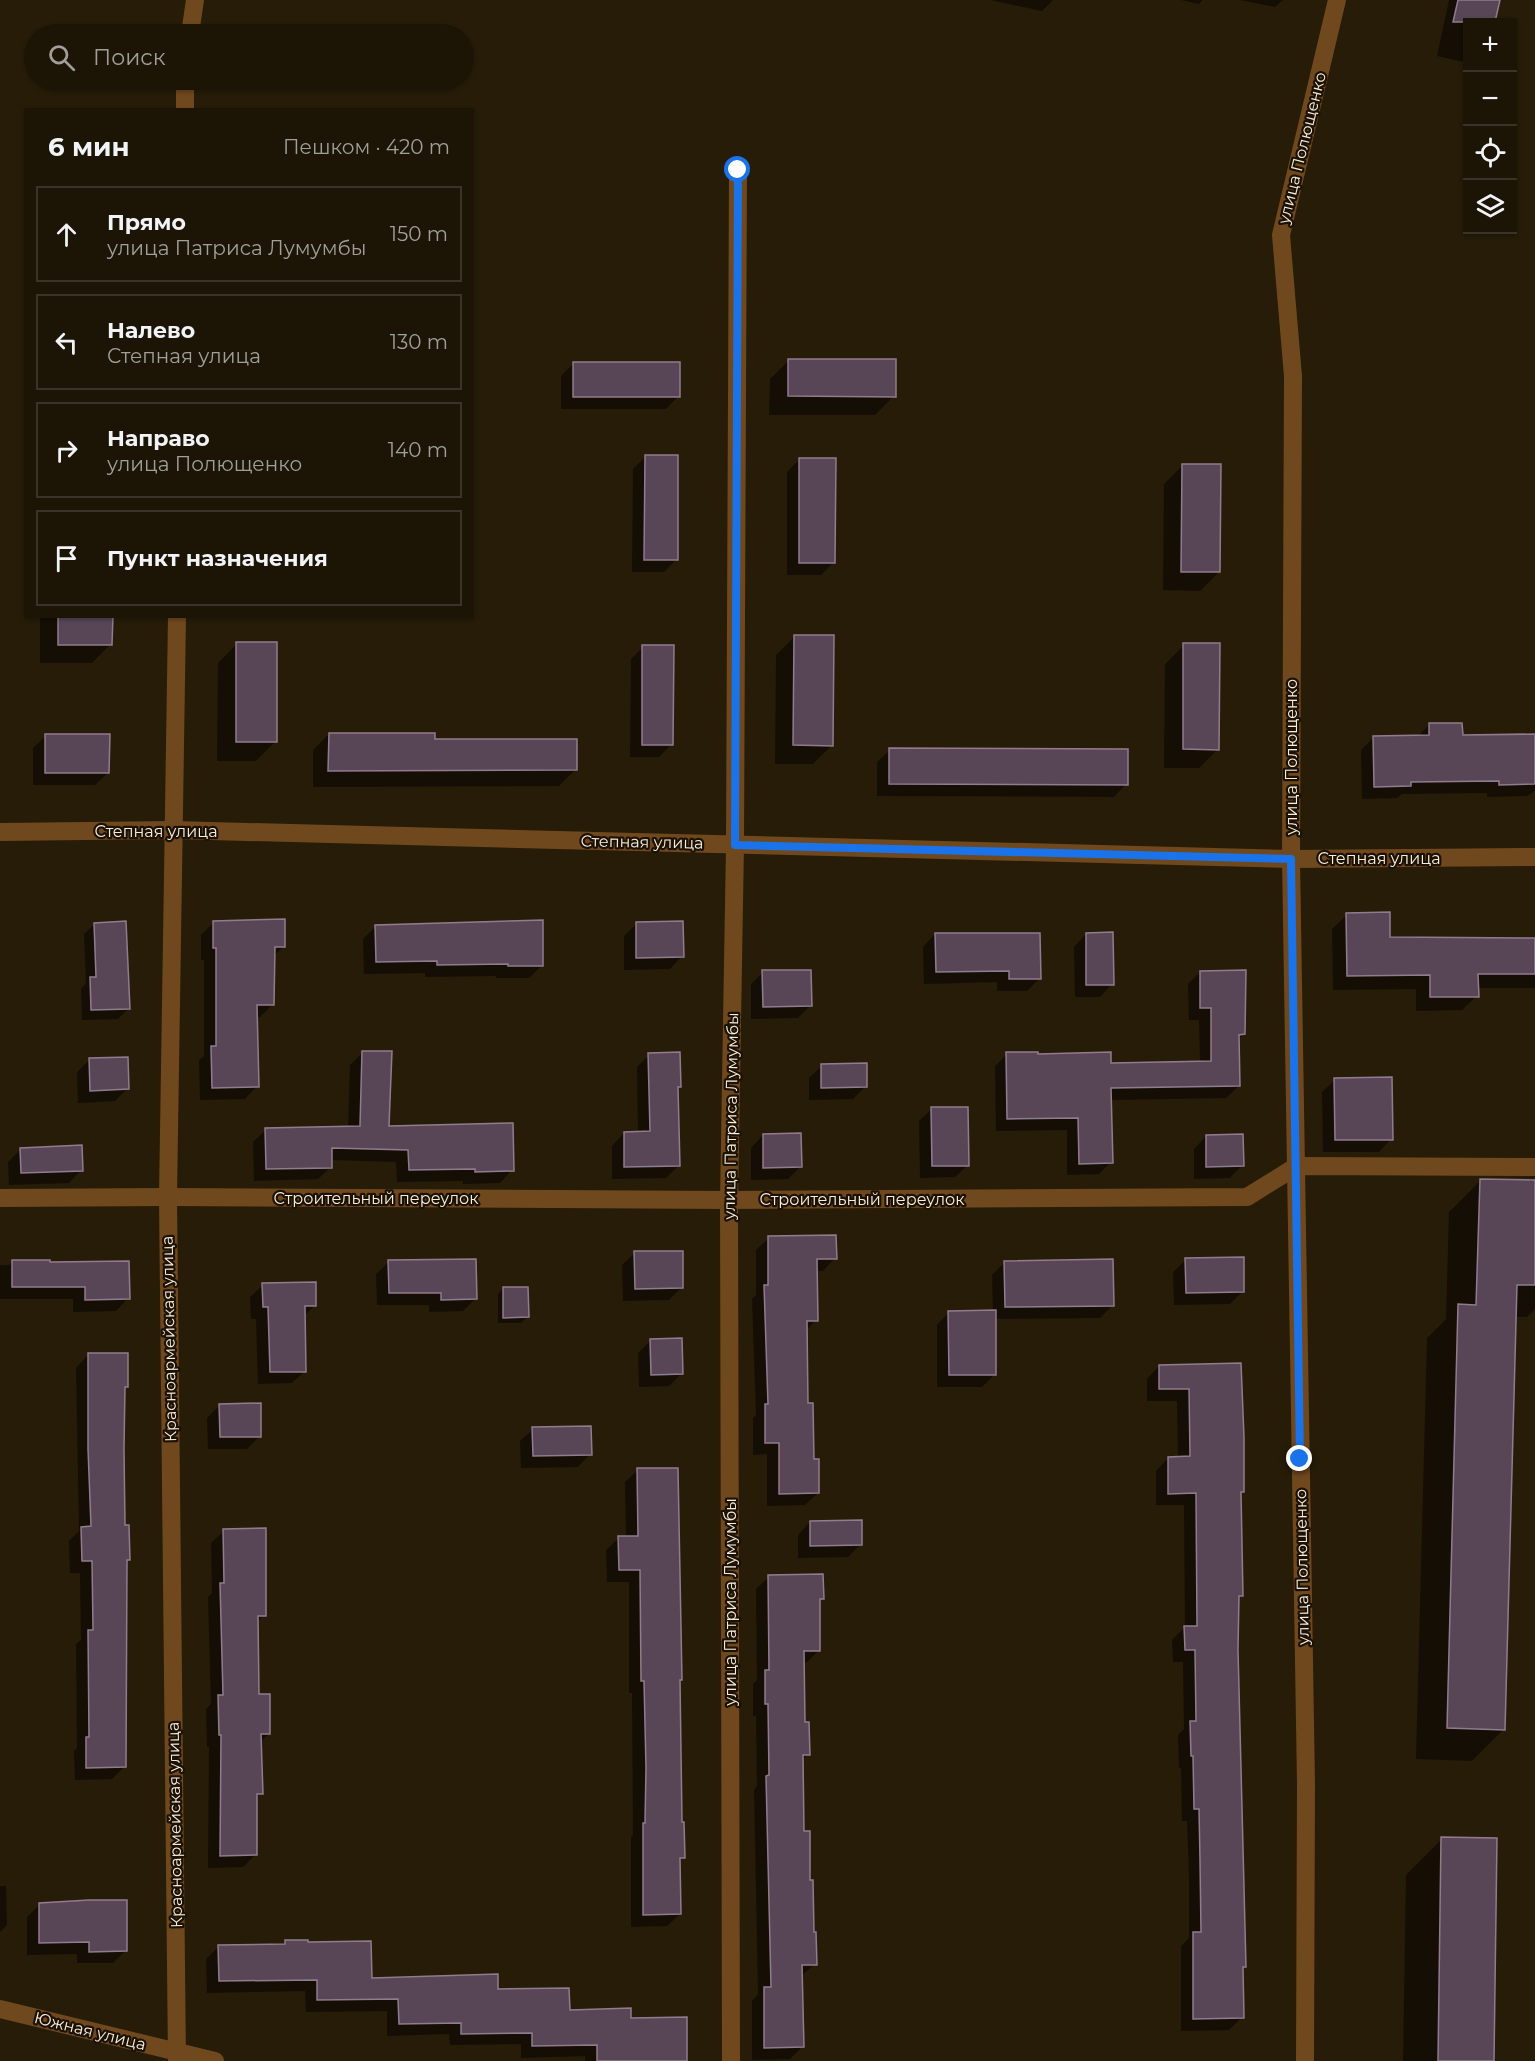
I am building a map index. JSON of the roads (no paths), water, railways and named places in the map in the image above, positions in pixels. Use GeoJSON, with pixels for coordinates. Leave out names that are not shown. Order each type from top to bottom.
{"type":"FeatureCollection","features":[{"type":"Feature","properties":{"kind":"street"},"geometry":{"type":"LineString","coordinates":[[191,24],[195,0]]}},
{"type":"Feature","properties":{"kind":"street","name":"улица Полющенко"},"geometry":{"type":"LineString","coordinates":[[1305,2061],[1306,1784],[1291,859],[1293,376],[1281,234],[1337,0]]}},
{"type":"Feature","properties":{"kind":"street"},"geometry":{"type":"LineString","coordinates":[[185,90],[185,108]]}},
{"type":"Feature","properties":{"kind":"street","name":"улица Патриса Лумумбы"},"geometry":{"type":"LineString","coordinates":[[731,2061],[729,1200],[735,845],[738,170]]}},
{"type":"Feature","properties":{"kind":"street","name":"Красноармейская улица"},"geometry":{"type":"LineString","coordinates":[[177,618],[168,1197],[177,2056]]}},
{"type":"Feature","properties":{"kind":"street","name":"Степная улица"},"geometry":{"type":"LineString","coordinates":[[0,832],[174,830],[1291,859],[1535,857]]}},
{"type":"Feature","properties":{"kind":"street"},"geometry":{"type":"LineString","coordinates":[[1297,1166],[1535,1167]]}},
{"type":"Feature","properties":{"kind":"street","name":"Строительный переулок"},"geometry":{"type":"LineString","coordinates":[[0,1198],[729,1200],[1247,1197],[1297,1166]]}},
{"type":"Feature","properties":{"kind":"street","name":"Южная улица"},"geometry":{"type":"LineString","coordinates":[[0,2009],[177,2056],[215,2061]]}}]}
